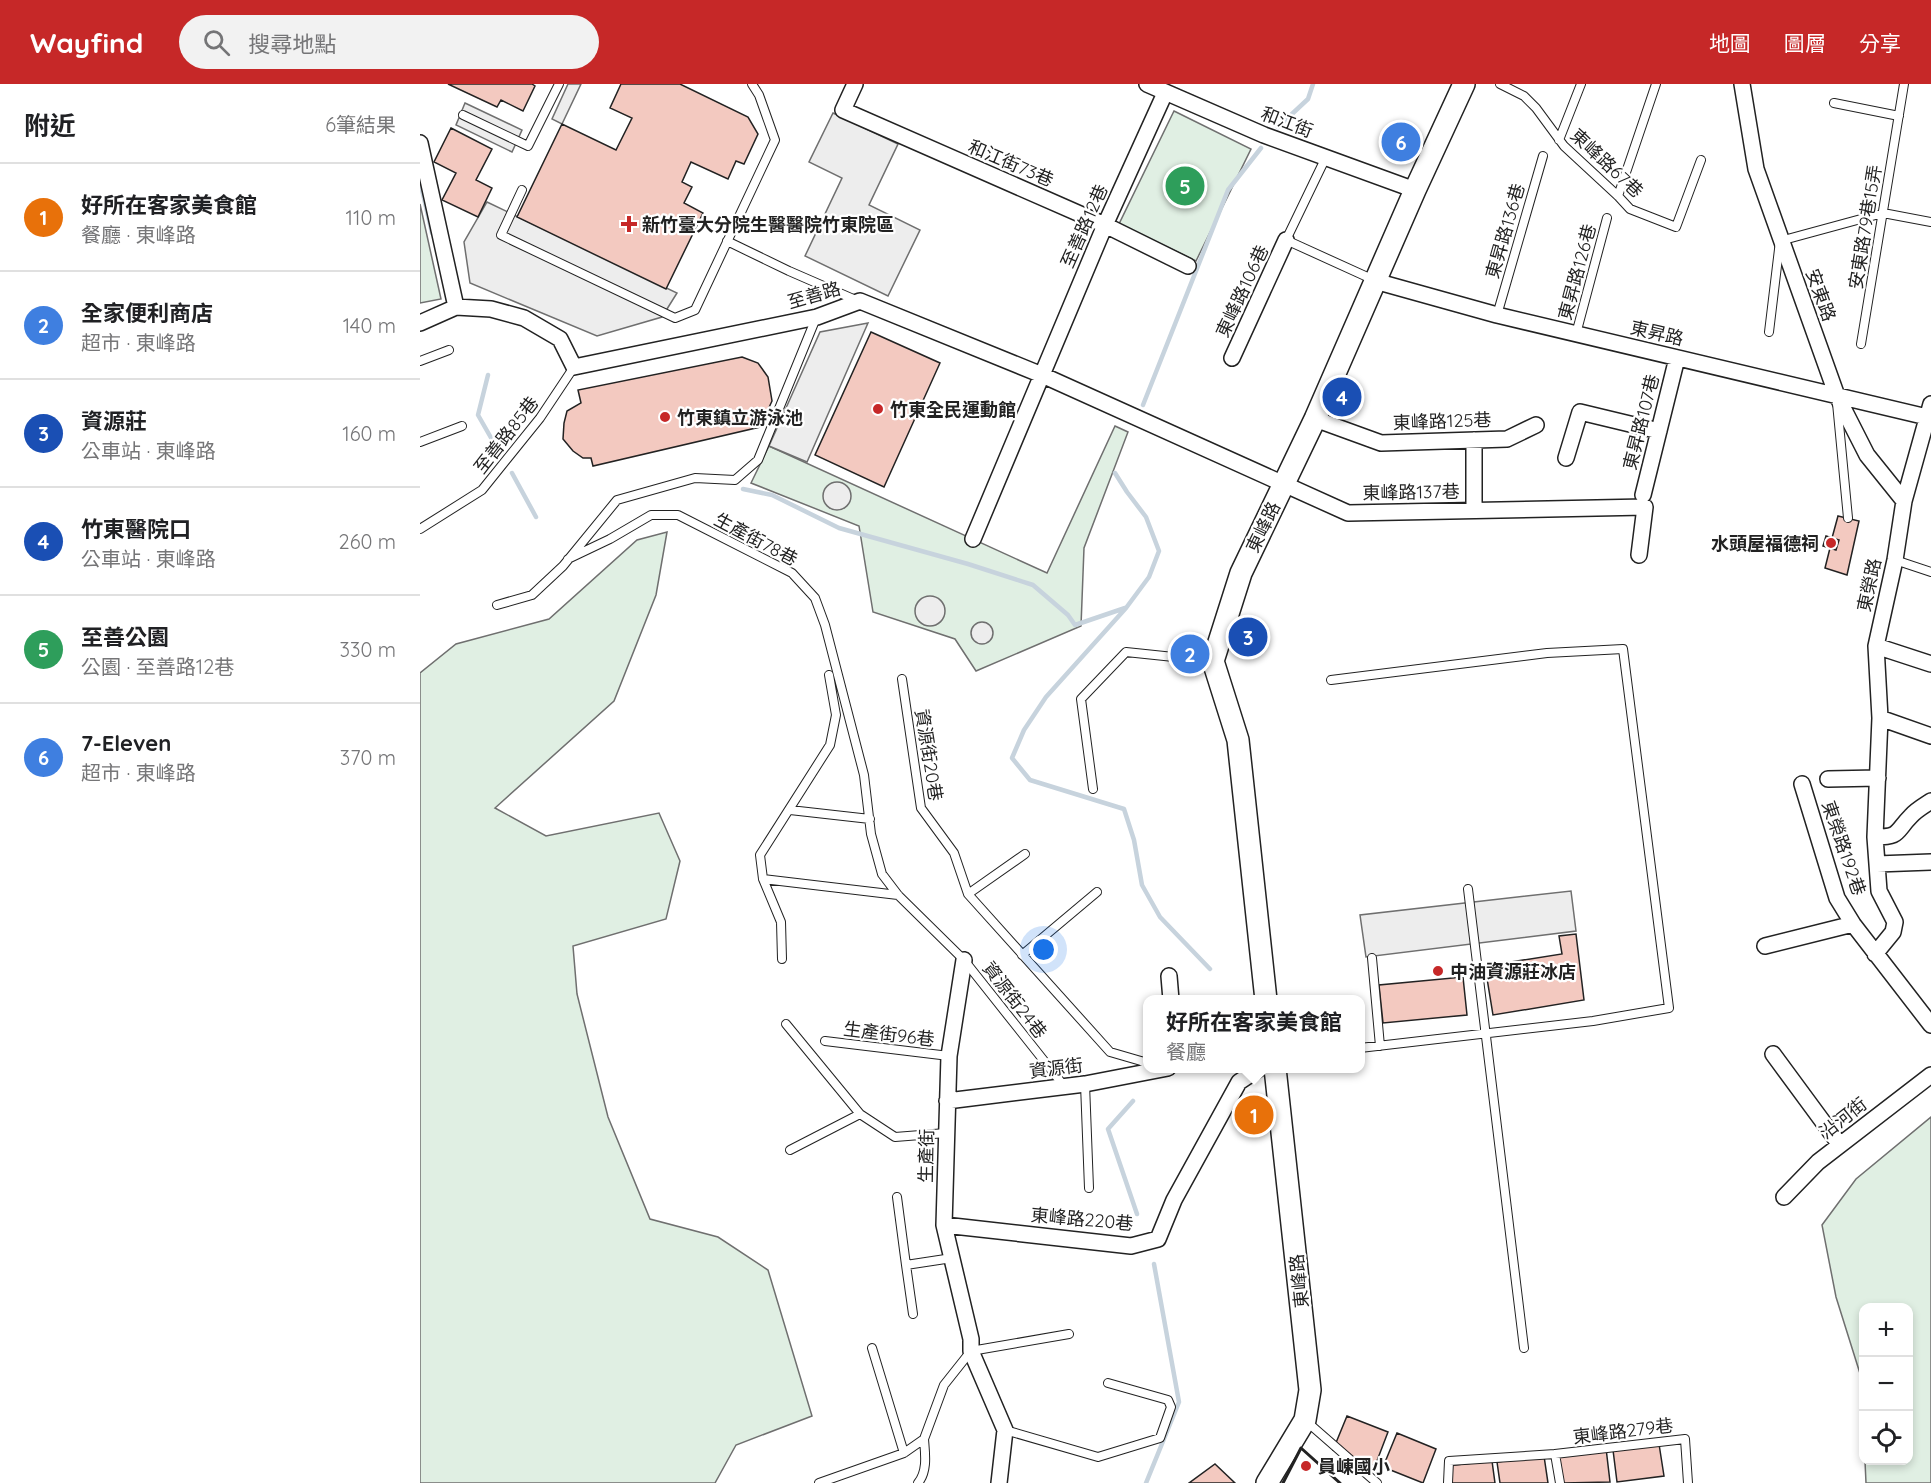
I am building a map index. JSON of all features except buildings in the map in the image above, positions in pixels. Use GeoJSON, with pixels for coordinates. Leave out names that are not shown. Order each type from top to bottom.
{"type":"FeatureCollection","features":[{"type":"Feature","properties":{"kind":"main road","name":"東峰路"},"geometry":{"type":"LineString","coordinates":[[1213,661],[1241,573],[1315,419],[1464,84]]}},
{"type":"Feature","properties":{"kind":"main road"},"geometry":{"type":"LineString","coordinates":[[1213,661],[1238,741],[1262,995]]}},
{"type":"Feature","properties":{"kind":"main road","name":"東峰路"},"geometry":{"type":"LineString","coordinates":[[1266,1482],[1305,1420],[1310,1390],[1276,1073]]}},
{"type":"Feature","properties":{"kind":"street","name":"和江街73巷"},"geometry":{"type":"LineString","coordinates":[[855,84],[843,110],[1105,225],[1188,266]]}},
{"type":"Feature","properties":{"kind":"street","name":"和江街"},"geometry":{"type":"LineString","coordinates":[[1147,84],[1167,89],[1264,135],[1415,190]]}},
{"type":"Feature","properties":{"kind":"street","name":"安東路"},"geometry":{"type":"LineString","coordinates":[[1742,84],[1756,169],[1780,242],[1837,396],[1867,455],[1904,501]]}},
{"type":"Feature","properties":{"kind":"street","name":"至善路12巷"},"geometry":{"type":"LineString","coordinates":[[973,539],[1105,225],[1167,89]]}},
{"type":"Feature","properties":{"kind":"street"},"geometry":{"type":"LineString","coordinates":[[420,143],[456,307]]}},
{"type":"Feature","properties":{"kind":"street","name":"東峰路106巷"},"geometry":{"type":"LineString","coordinates":[[1232,358],[1286,240]]}},
{"type":"Feature","properties":{"kind":"street","name":"東昇路"},"geometry":{"type":"LineString","coordinates":[[1375,281],[1576,334],[1837,396],[1930,413]]}},
{"type":"Feature","properties":{"kind":"street","name":"至善路"},"geometry":{"type":"LineString","coordinates":[[574,367],[817,317],[860,301],[1042,375],[1284,483]]}},
{"type":"Feature","properties":{"kind":"street"},"geometry":{"type":"LineString","coordinates":[[420,323],[456,307],[491,309],[524,318],[560,339],[574,367]]}},
{"type":"Feature","properties":{"kind":"street","name":"東昇路107巷"},"geometry":{"type":"LineString","coordinates":[[1639,555],[1644,501],[1677,358]]}},
{"type":"Feature","properties":{"kind":"street"},"geometry":{"type":"LineString","coordinates":[[1566,458],[1580,412],[1659,431]]}},
{"type":"Feature","properties":{"kind":"street","name":"東榮路"},"geometry":{"type":"LineString","coordinates":[[1875,954],[1893,932],[1895,922],[1879,891],[1876,864],[1880,718],[1876,646],[1895,560],[1904,501],[1930,413]]}},
{"type":"Feature","properties":{"kind":"street","name":"東峰路125巷"},"geometry":{"type":"LineString","coordinates":[[1315,419],[1381,443],[1507,439],[1536,425]]}},
{"type":"Feature","properties":{"kind":"street","name":"東峰路137巷"},"geometry":{"type":"LineString","coordinates":[[1474,440],[1474,510]]}},
{"type":"Feature","properties":{"kind":"street","name":"東峰路137巷"},"geometry":{"type":"LineString","coordinates":[[1284,483],[1348,513],[1474,510],[1644,501]]}},
{"type":"Feature","properties":{"kind":"street"},"geometry":{"type":"LineString","coordinates":[[1876,646],[1931,664]]}},
{"type":"Feature","properties":{"kind":"street"},"geometry":{"type":"LineString","coordinates":[[1880,718],[1931,736]]}},
{"type":"Feature","properties":{"kind":"street"},"geometry":{"type":"LineString","coordinates":[[1828,779],[1878,778]]}},
{"type":"Feature","properties":{"kind":"street","name":"東榮路192巷"},"geometry":{"type":"LineString","coordinates":[[1802,783],[1837,898],[1852,924],[1875,954]]}},
{"type":"Feature","properties":{"kind":"street"},"geometry":{"type":"LineString","coordinates":[[1875,837],[1888,837],[1900,832],[1911,816],[1931,801]]}},
{"type":"Feature","properties":{"kind":"street"},"geometry":{"type":"LineString","coordinates":[[1876,864],[1931,862]]}},
{"type":"Feature","properties":{"kind":"street","name":"東榮路192巷"},"geometry":{"type":"LineString","coordinates":[[1765,946],[1852,924]]}},
{"type":"Feature","properties":{"kind":"street"},"geometry":{"type":"LineString","coordinates":[[1875,954],[1931,1025]]}},
{"type":"Feature","properties":{"kind":"street","name":"生產街"},"geometry":{"type":"LineString","coordinates":[[964,960],[949,1056],[944,1225],[971,1339],[971,1351],[1005,1430],[999,1483]]}},
{"type":"Feature","properties":{"kind":"street"},"geometry":{"type":"LineString","coordinates":[[1169,976],[1171,995]]}},
{"type":"Feature","properties":{"kind":"street"},"geometry":{"type":"LineString","coordinates":[[1773,1054],[1840,1145]]}},
{"type":"Feature","properties":{"kind":"street","name":"資源街"},"geometry":{"type":"LineString","coordinates":[[947,1101],[1085,1084],[1143,1071]]}},
{"type":"Feature","properties":{"kind":"street","name":"東峰路220巷"},"geometry":{"type":"LineString","coordinates":[[944,1225],[1131,1246],[1158,1239],[1174,1200],[1239,1082],[1252,1073]]}},
{"type":"Feature","properties":{"kind":"street","name":"沿河街"},"geometry":{"type":"LineString","coordinates":[[1784,1197],[1818,1162],[1931,1075]]}},
{"type":"Feature","properties":{"kind":"lane"},"geometry":{"type":"LineString","coordinates":[[463,115],[528,146],[559,84]]}},
{"type":"Feature","properties":{"kind":"lane"},"geometry":{"type":"LineString","coordinates":[[522,190],[501,235],[675,318],[695,310],[775,140],[759,95],[752,84]]}},
{"type":"Feature","properties":{"kind":"lane","name":"東峰路67巷"},"geometry":{"type":"LineString","coordinates":[[1500,84],[1524,96],[1536,108],[1559,140],[1630,209],[1676,227],[1701,160]]}},
{"type":"Feature","properties":{"kind":"lane"},"geometry":{"type":"LineString","coordinates":[[1559,140],[1581,84]]}},
{"type":"Feature","properties":{"kind":"lane"},"geometry":{"type":"LineString","coordinates":[[1618,196],[1656,84]]}},
{"type":"Feature","properties":{"kind":"lane","name":"安東路79巷15弄"},"geometry":{"type":"LineString","coordinates":[[1861,344],[1904,84]]}},
{"type":"Feature","properties":{"kind":"lane"},"geometry":{"type":"LineString","coordinates":[[1834,103],[1899,116]]}},
{"type":"Feature","properties":{"kind":"lane","name":"東昇路136巷"},"geometry":{"type":"LineString","coordinates":[[1497,315],[1543,156]]}},
{"type":"Feature","properties":{"kind":"lane","name":"東峰路106巷"},"geometry":{"type":"LineString","coordinates":[[1326,157],[1286,240],[1375,281]]}},
{"type":"Feature","properties":{"kind":"lane"},"geometry":{"type":"LineString","coordinates":[[1768,332],[1780,242],[1883,213],[1931,222]]}},
{"type":"Feature","properties":{"kind":"lane","name":"東昇路126巷"},"geometry":{"type":"LineString","coordinates":[[1576,334],[1607,218]]}},
{"type":"Feature","properties":{"kind":"lane"},"geometry":{"type":"LineString","coordinates":[[727,241],[789,271],[860,301]]}},
{"type":"Feature","properties":{"kind":"lane"},"geometry":{"type":"LineString","coordinates":[[497,605],[532,595],[566,563],[617,500],[694,478],[735,480],[759,459],[817,317]]}},
{"type":"Feature","properties":{"kind":"lane"},"geometry":{"type":"LineString","coordinates":[[420,361],[449,350]]}},
{"type":"Feature","properties":{"kind":"lane","name":"至善路85巷"},"geometry":{"type":"LineString","coordinates":[[420,529],[482,490],[540,418],[574,367]]}},
{"type":"Feature","properties":{"kind":"lane"},"geometry":{"type":"LineString","coordinates":[[1837,396],[1838,429],[1848,518]]}},
{"type":"Feature","properties":{"kind":"lane"},"geometry":{"type":"LineString","coordinates":[[420,442],[462,426]]}},
{"type":"Feature","properties":{"kind":"lane","name":"生產街78巷"},"geometry":{"type":"LineString","coordinates":[[566,563],[651,515],[678,514],[792,573],[815,598],[825,625],[864,775],[871,834],[882,874],[898,895],[964,960]]}},
{"type":"Feature","properties":{"kind":"lane"},"geometry":{"type":"LineString","coordinates":[[1895,560],[1931,572]]}},
{"type":"Feature","properties":{"kind":"lane"},"geometry":{"type":"LineString","coordinates":[[1331,680],[1547,653],[1623,649],[1670,1008],[1593,1021],[1365,1048]]}},
{"type":"Feature","properties":{"kind":"lane"},"geometry":{"type":"LineString","coordinates":[[1093,789],[1081,699],[1126,652],[1213,661]]}},
{"type":"Feature","properties":{"kind":"lane"},"geometry":{"type":"LineString","coordinates":[[782,959],[781,922],[763,879],[760,855],[830,745],[836,715],[829,675]]}},
{"type":"Feature","properties":{"kind":"lane","name":"資源街20巷"},"geometry":{"type":"LineString","coordinates":[[903,679],[921,808],[954,853],[968,894],[1110,1052],[1143,1061]]}},
{"type":"Feature","properties":{"kind":"lane"},"geometry":{"type":"LineString","coordinates":[[790,810],[870,819]]}},
{"type":"Feature","properties":{"kind":"lane"},"geometry":{"type":"LineString","coordinates":[[968,894],[1025,854]]}},
{"type":"Feature","properties":{"kind":"lane"},"geometry":{"type":"LineString","coordinates":[[763,879],[898,895]]}},
{"type":"Feature","properties":{"kind":"lane"},"geometry":{"type":"LineString","coordinates":[[1468,889],[1524,1348]]}},
{"type":"Feature","properties":{"kind":"lane"},"geometry":{"type":"LineString","coordinates":[[1022,954],[1098,892]]}},
{"type":"Feature","properties":{"kind":"lane"},"geometry":{"type":"LineString","coordinates":[[1372,958],[1380,1046]]}},
{"type":"Feature","properties":{"kind":"lane","name":"資源街24巷"},"geometry":{"type":"LineString","coordinates":[[964,960],[1065,1087]]}},
{"type":"Feature","properties":{"kind":"lane"},"geometry":{"type":"LineString","coordinates":[[786,1024],[860,1114],[895,1137],[946,1133]]}},
{"type":"Feature","properties":{"kind":"lane","name":"生產街96巷"},"geometry":{"type":"LineString","coordinates":[[825,1041],[949,1056]]}},
{"type":"Feature","properties":{"kind":"lane"},"geometry":{"type":"LineString","coordinates":[[1085,1084],[1089,1188]]}},
{"type":"Feature","properties":{"kind":"lane"},"geometry":{"type":"LineString","coordinates":[[790,1150],[860,1114]]}},
{"type":"Feature","properties":{"kind":"lane"},"geometry":{"type":"LineString","coordinates":[[897,1197],[912,1314]]}},
{"type":"Feature","properties":{"kind":"lane"},"geometry":{"type":"LineString","coordinates":[[906,1265],[952,1258]]}},
{"type":"Feature","properties":{"kind":"lane"},"geometry":{"type":"LineString","coordinates":[[918,1483],[922,1479],[926,1459],[924,1439],[944,1385],[971,1351],[1069,1334]]}},
{"type":"Feature","properties":{"kind":"lane"},"geometry":{"type":"LineString","coordinates":[[872,1348],[904,1453]]}},
{"type":"Feature","properties":{"kind":"lane"},"geometry":{"type":"LineString","coordinates":[[1005,1430],[1098,1457],[1160,1438],[1172,1407],[1168,1400],[1108,1383]]}},
{"type":"Feature","properties":{"kind":"lane"},"geometry":{"type":"LineString","coordinates":[[1305,1420],[1377,1483]]}},
{"type":"Feature","properties":{"kind":"lane"},"geometry":{"type":"LineString","coordinates":[[819,1483],[904,1453],[924,1439]]}},
{"type":"Feature","properties":{"kind":"lane","name":"東峰路279巷"},"geometry":{"type":"LineString","coordinates":[[1448,1483],[1449,1461],[1555,1454],[1685,1439],[1688,1483]]}},
{"type":"Feature","properties":{"kind":"lane","name":"東峰路279巷"},"geometry":{"type":"LineString","coordinates":[[1555,1454],[1560,1483]]}},
{"type":"Feature","properties":{"kind":"green space"},"geometry":{"type":"Polygon","coordinates":[[[1174,111],[1251,149],[1196,261],[1119,224],[1174,111]]]}},
{"type":"Feature","properties":{"kind":"green space"},"geometry":{"type":"Polygon","coordinates":[[[420,204],[441,299],[420,303],[420,204]]]}},
{"type":"Feature","properties":{"kind":"green space"},"geometry":{"type":"Polygon","coordinates":[[[1115,426],[1128,432],[1084,548],[1081,626],[976,671],[955,639],[873,612],[859,526],[751,483],[769,446],[1047,573],[1115,426]]]}},
{"type":"Feature","properties":{"kind":"green space"},"geometry":{"type":"Polygon","coordinates":[[[667,532],[656,595],[614,701],[495,808],[546,836],[659,813],[680,861],[666,919],[573,946],[577,994],[608,1117],[650,1219],[718,1237],[768,1270],[812,1416],[736,1445],[715,1483],[420,1483],[420,673],[456,644],[549,619],[637,540],[667,532]]]}},
{"type":"Feature","properties":{"kind":"green space"},"geometry":{"type":"Polygon","coordinates":[[[1931,1117],[1931,1483],[1866,1483],[1865,1465],[1913,1465],[1913,1303],[1859,1303],[1859,1370],[1836,1297],[1822,1225],[1856,1179],[1931,1117]]]}},
{"type":"Feature","properties":{"kind":"shaded area"},"geometry":{"type":"Polygon","coordinates":[[[568,84],[581,84],[562,124],[552,119],[568,84]]]}},
{"type":"Feature","properties":{"kind":"shaded area"},"geometry":{"type":"Polygon","coordinates":[[[465,103],[522,130],[512,152],[456,125],[465,103]]]}},
{"type":"Feature","properties":{"kind":"shaded area"},"geometry":{"type":"Polygon","coordinates":[[[833,113],[898,144],[869,205],[920,230],[888,296],[805,256],[842,178],[809,162],[833,113]]]}},
{"type":"Feature","properties":{"kind":"shaded area"},"geometry":{"type":"Polygon","coordinates":[[[487,202],[677,293],[662,317],[597,336],[470,283],[464,242],[487,202]]]}},
{"type":"Feature","properties":{"kind":"shaded area"},"geometry":{"type":"Polygon","coordinates":[[[868,323],[807,462],[769,446],[820,332],[868,323]]]}},
{"type":"Feature","properties":{"kind":"shaded area"},"geometry":{"type":"Polygon","coordinates":[[[837,482],[847,486],[851,496],[847,506],[837,510],[827,506],[823,496],[827,486],[837,482]]]}},
{"type":"Feature","properties":{"kind":"shaded area"},"geometry":{"type":"Polygon","coordinates":[[[930,596],[936,597],[944,605],[944,617],[936,625],[930,626],[924,625],[916,617],[915,611],[916,605],[924,597],[930,596]]]}},
{"type":"Feature","properties":{"kind":"shaded area"},"geometry":{"type":"Polygon","coordinates":[[[978,622],[986,622],[993,629],[993,637],[986,644],[978,644],[971,637],[971,629],[978,622]]]}},
{"type":"Feature","properties":{"kind":"shaded area"},"geometry":{"type":"Polygon","coordinates":[[[1571,891],[1576,931],[1366,957],[1360,915],[1571,891]]]}},
{"type":"Feature","properties":{"kind":"waterway"},"geometry":{"type":"LineString","coordinates":[[1278,127],[1308,99],[1313,84]]}},
{"type":"Feature","properties":{"kind":"waterway"},"geometry":{"type":"LineString","coordinates":[[1143,405],[1228,190],[1261,148]]}},
{"type":"Feature","properties":{"kind":"waterway"},"geometry":{"type":"LineString","coordinates":[[420,181],[432,233]]}},
{"type":"Feature","properties":{"kind":"waterway"},"geometry":{"type":"LineString","coordinates":[[488,375],[478,415],[498,450]]}},
{"type":"Feature","properties":{"kind":"waterway"},"geometry":{"type":"LineString","coordinates":[[512,473],[536,517]]}},
{"type":"Feature","properties":{"kind":"waterway"},"geometry":{"type":"LineString","coordinates":[[1115,473],[1146,517],[1159,551],[1149,577],[1126,608],[1046,697],[1024,730],[1012,758],[1030,780],[1124,809],[1134,840],[1142,885],[1160,917],[1210,969]]}},
{"type":"Feature","properties":{"kind":"waterway"},"geometry":{"type":"LineString","coordinates":[[743,489],[772,495],[839,528],[968,564],[1033,585],[1068,615],[1075,625],[1125,608]]}},
{"type":"Feature","properties":{"kind":"waterway"},"geometry":{"type":"LineString","coordinates":[[1133,1101],[1108,1129],[1137,1214]]}},
{"type":"Feature","properties":{"kind":"waterway"},"geometry":{"type":"LineString","coordinates":[[1146,1483],[1179,1402],[1154,1264]]}},
{"type":"Feature","properties":{"kind":"wall"},"geometry":{"type":"LineString","coordinates":[[1283,1483],[1301,1448],[1340,1483]]}},
{"type":"Feature","properties":{"kind":"place","name":"7-Eleven"},"geometry":{"type":"Point","coordinates":[1401,142]}},
{"type":"Feature","properties":{"kind":"place","name":"至善公園"},"geometry":{"type":"Point","coordinates":[1185,186]}},
{"type":"Feature","properties":{"kind":"place","name":"新竹臺大分院生醫醫院竹東院區"},"geometry":{"type":"Point","coordinates":[629,224]}},
{"type":"Feature","properties":{"kind":"place","name":"竹東醫院口"},"geometry":{"type":"Point","coordinates":[1342,397]}},
{"type":"Feature","properties":{"kind":"place","name":"竹東全民運動館"},"geometry":{"type":"Point","coordinates":[878,409]}},
{"type":"Feature","properties":{"kind":"place","name":"竹東鎮立游泳池"},"geometry":{"type":"Point","coordinates":[665,417]}},
{"type":"Feature","properties":{"kind":"place","name":"水頭屋福德祠"},"geometry":{"type":"Point","coordinates":[1831,543]}},
{"type":"Feature","properties":{"kind":"place","name":"資源莊"},"geometry":{"type":"Point","coordinates":[1248,637]}},
{"type":"Feature","properties":{"kind":"place","name":"全家便利商店"},"geometry":{"type":"Point","coordinates":[1190,654]}},
{"type":"Feature","properties":{"kind":"place","name":"中油資源莊冰店"},"geometry":{"type":"Point","coordinates":[1438,971]}},
{"type":"Feature","properties":{"kind":"place","name":"好所在客家美食館"},"geometry":{"type":"Point","coordinates":[1254,1115]}},
{"type":"Feature","properties":{"kind":"place","name":"員崠國小"},"geometry":{"type":"Point","coordinates":[1306,1466]}}]}
